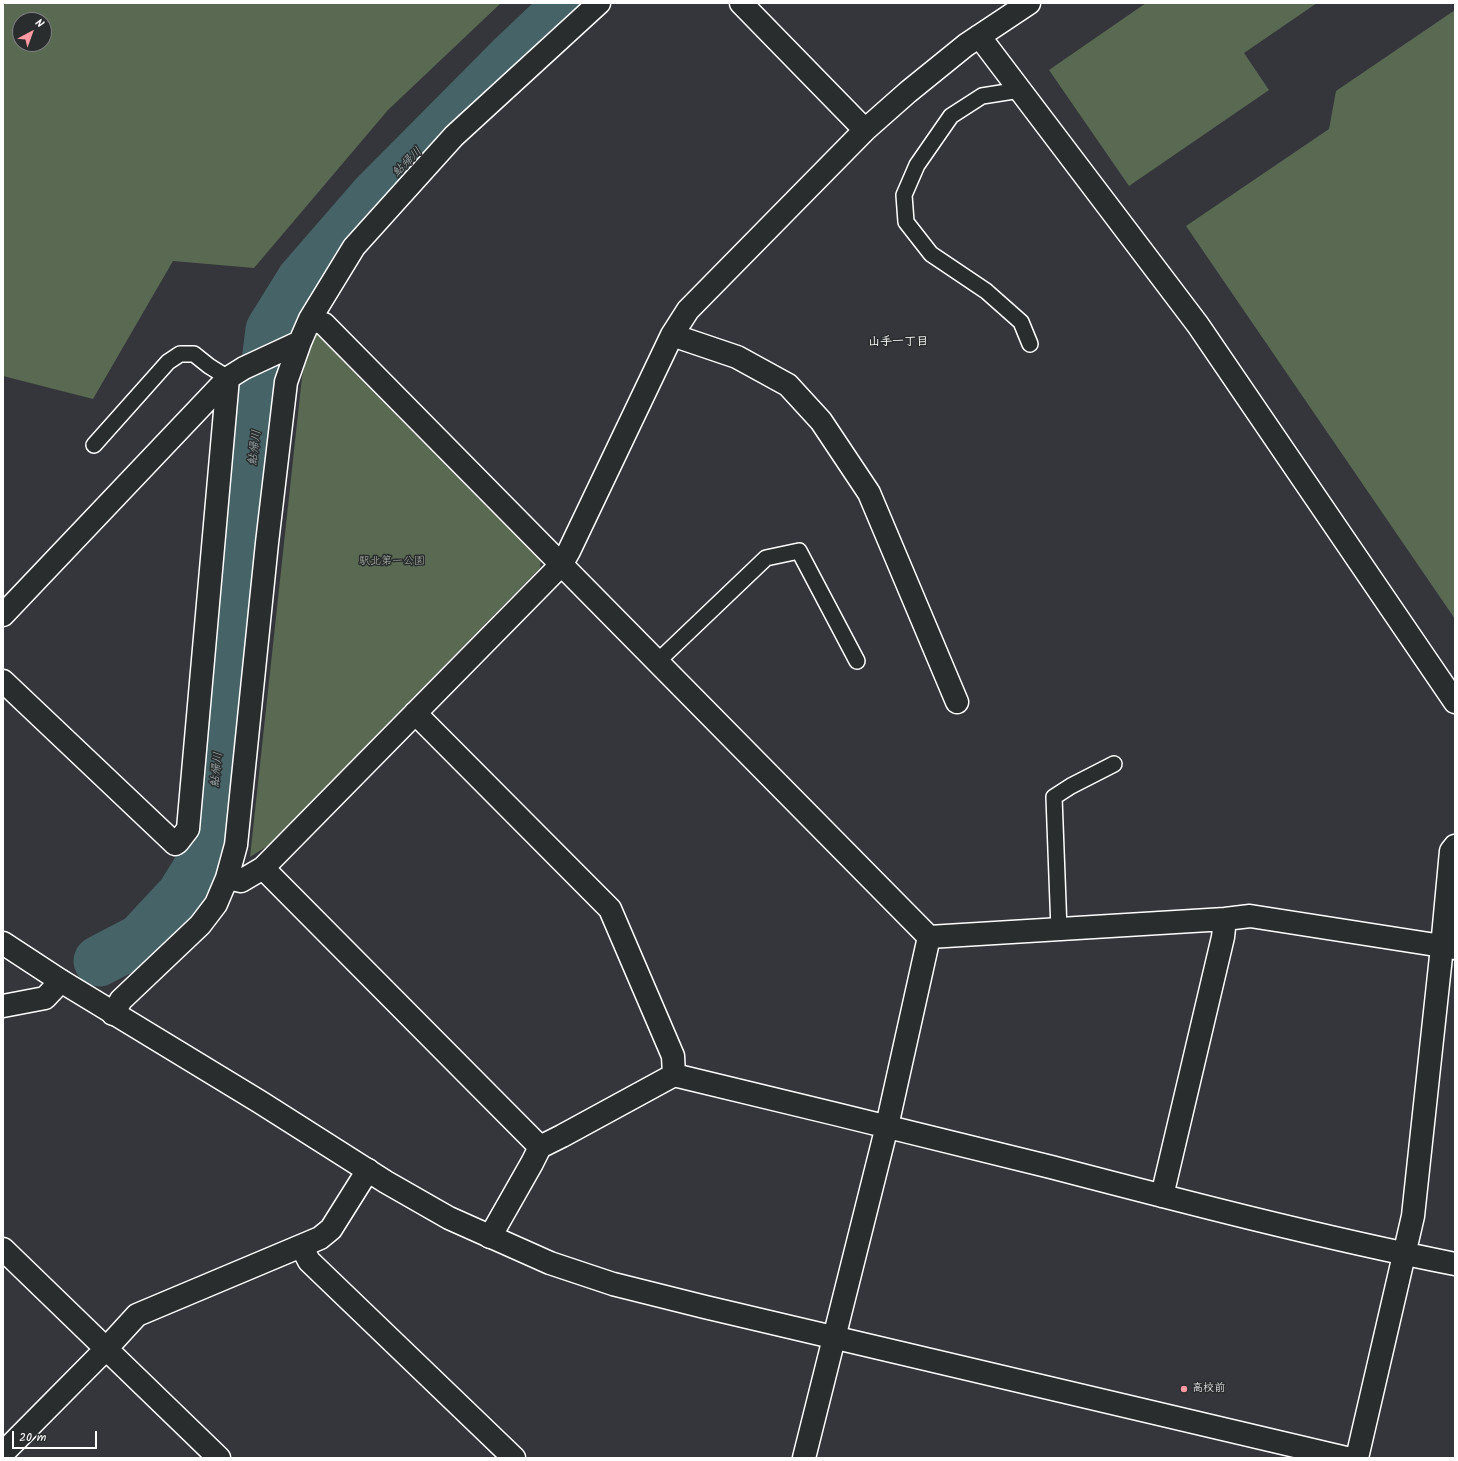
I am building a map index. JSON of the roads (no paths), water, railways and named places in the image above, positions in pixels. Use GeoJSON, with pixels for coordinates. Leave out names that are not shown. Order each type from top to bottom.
{"type":"FeatureCollection","features":[{"type":"Feature","properties":{"kind":"street"},"geometry":{"type":"LineString","coordinates":[[113,1014],[122,1000],[200,926],[216,904],[228,878],[236,845],[267,543],[286,382],[293,345],[354,247],[454,136],[599,3]]}},
{"type":"Feature","properties":{"kind":"street"},"geometry":{"type":"LineString","coordinates":[[741,3],[865,130]]}},
{"type":"Feature","properties":{"kind":"street"},"geometry":{"type":"LineString","coordinates":[[228,878],[242,880],[263,868],[561,565],[672,335],[688,310],[865,130],[908,92],[979,36],[1029,3]]}},
{"type":"Feature","properties":{"kind":"street"},"geometry":{"type":"LineString","coordinates":[[979,36],[1198,325],[1455,702]]}},
{"type":"Feature","properties":{"kind":"street"},"geometry":{"type":"LineString","coordinates":[[310,319],[324,324],[929,937],[1058,930],[1226,919],[1250,916],[1448,947]]}},
{"type":"Feature","properties":{"kind":"street"},"geometry":{"type":"LineString","coordinates":[[672,335],[737,357],[788,385],[821,421],[869,493],[957,702]]}},
{"type":"Feature","properties":{"kind":"street"},"geometry":{"type":"LineString","coordinates":[[3,615],[236,373],[293,345]]}},
{"type":"Feature","properties":{"kind":"street"},"geometry":{"type":"LineString","coordinates":[[3,681],[175,844],[178,842],[188,829],[236,373]]}},
{"type":"Feature","properties":{"kind":"street"},"geometry":{"type":"LineString","coordinates":[[415,713],[610,908],[673,1056],[674,1075]]}},
{"type":"Feature","properties":{"kind":"street"},"geometry":{"type":"LineString","coordinates":[[1357,1458],[1413,1216],[1448,947],[1452,875],[1450,851],[1455,846]]}},
{"type":"Feature","properties":{"kind":"street"},"geometry":{"type":"LineString","coordinates":[[263,868],[540,1147]]}},
{"type":"Feature","properties":{"kind":"street"},"geometry":{"type":"LineString","coordinates":[[1162,1196],[1226,919]]}},
{"type":"Feature","properties":{"kind":"street"},"geometry":{"type":"LineString","coordinates":[[804,1458],[887,1126],[929,937]]}},
{"type":"Feature","properties":{"kind":"street"},"geometry":{"type":"LineString","coordinates":[[3,943],[61,982],[260,1102],[386,1182],[448,1218],[550,1263],[613,1284],[705,1308],[1346,1458]]}},
{"type":"Feature","properties":{"kind":"street"},"geometry":{"type":"LineString","coordinates":[[3,1006],[45,998],[61,982]]}},
{"type":"Feature","properties":{"kind":"street"},"geometry":{"type":"LineString","coordinates":[[490,1237],[540,1147],[674,1075],[887,1126],[1162,1196],[1385,1250],[1455,1264]]}},
{"type":"Feature","properties":{"kind":"street"},"geometry":{"type":"LineString","coordinates":[[3,1453],[106,1350],[137,1315],[302,1247],[320,1238],[331,1230],[368,1170]]}},
{"type":"Feature","properties":{"kind":"street"},"geometry":{"type":"LineString","coordinates":[[302,1247],[309,1261],[514,1458]]}},
{"type":"Feature","properties":{"kind":"street"},"geometry":{"type":"LineString","coordinates":[[3,1249],[219,1458]]}},
{"type":"Feature","properties":{"kind":"lane"},"geometry":{"type":"LineString","coordinates":[[1020,90],[982,96],[951,116],[917,165],[904,195],[906,222],[931,254],[986,291],[1021,322],[1030,344]]}},
{"type":"Feature","properties":{"kind":"lane"},"geometry":{"type":"LineString","coordinates":[[94,445],[168,362],[180,354],[194,354],[209,366],[236,373]]}},
{"type":"Feature","properties":{"kind":"lane"},"geometry":{"type":"LineString","coordinates":[[657,662],[766,558],[799,551],[857,661]]}},
{"type":"Feature","properties":{"kind":"lane"},"geometry":{"type":"LineString","coordinates":[[1058,930],[1054,797],[1071,786],[1114,764]]}},
{"type":"Feature","properties":{"kind":"waterway","name":"鮎帰川"},"geometry":{"type":"LineString","coordinates":[[99,961],[141,939],[182,895],[203,861],[212,829],[236,608],[271,330],[302,280],[375,196],[513,57],[570,3]]}},
{"type":"Feature","properties":{"kind":"place","name":"高校前"},"geometry":{"type":"Point","coordinates":[1184,1389]}},
{"type":"Feature","properties":{"kind":"district","name":"山手一丁目"},"geometry":{"type":"Point","coordinates":[898,343]}},
{"type":"Feature","properties":{"kind":"park label","name":"駅北第一公園"},"geometry":{"type":"Point","coordinates":[392,562]}}]}
